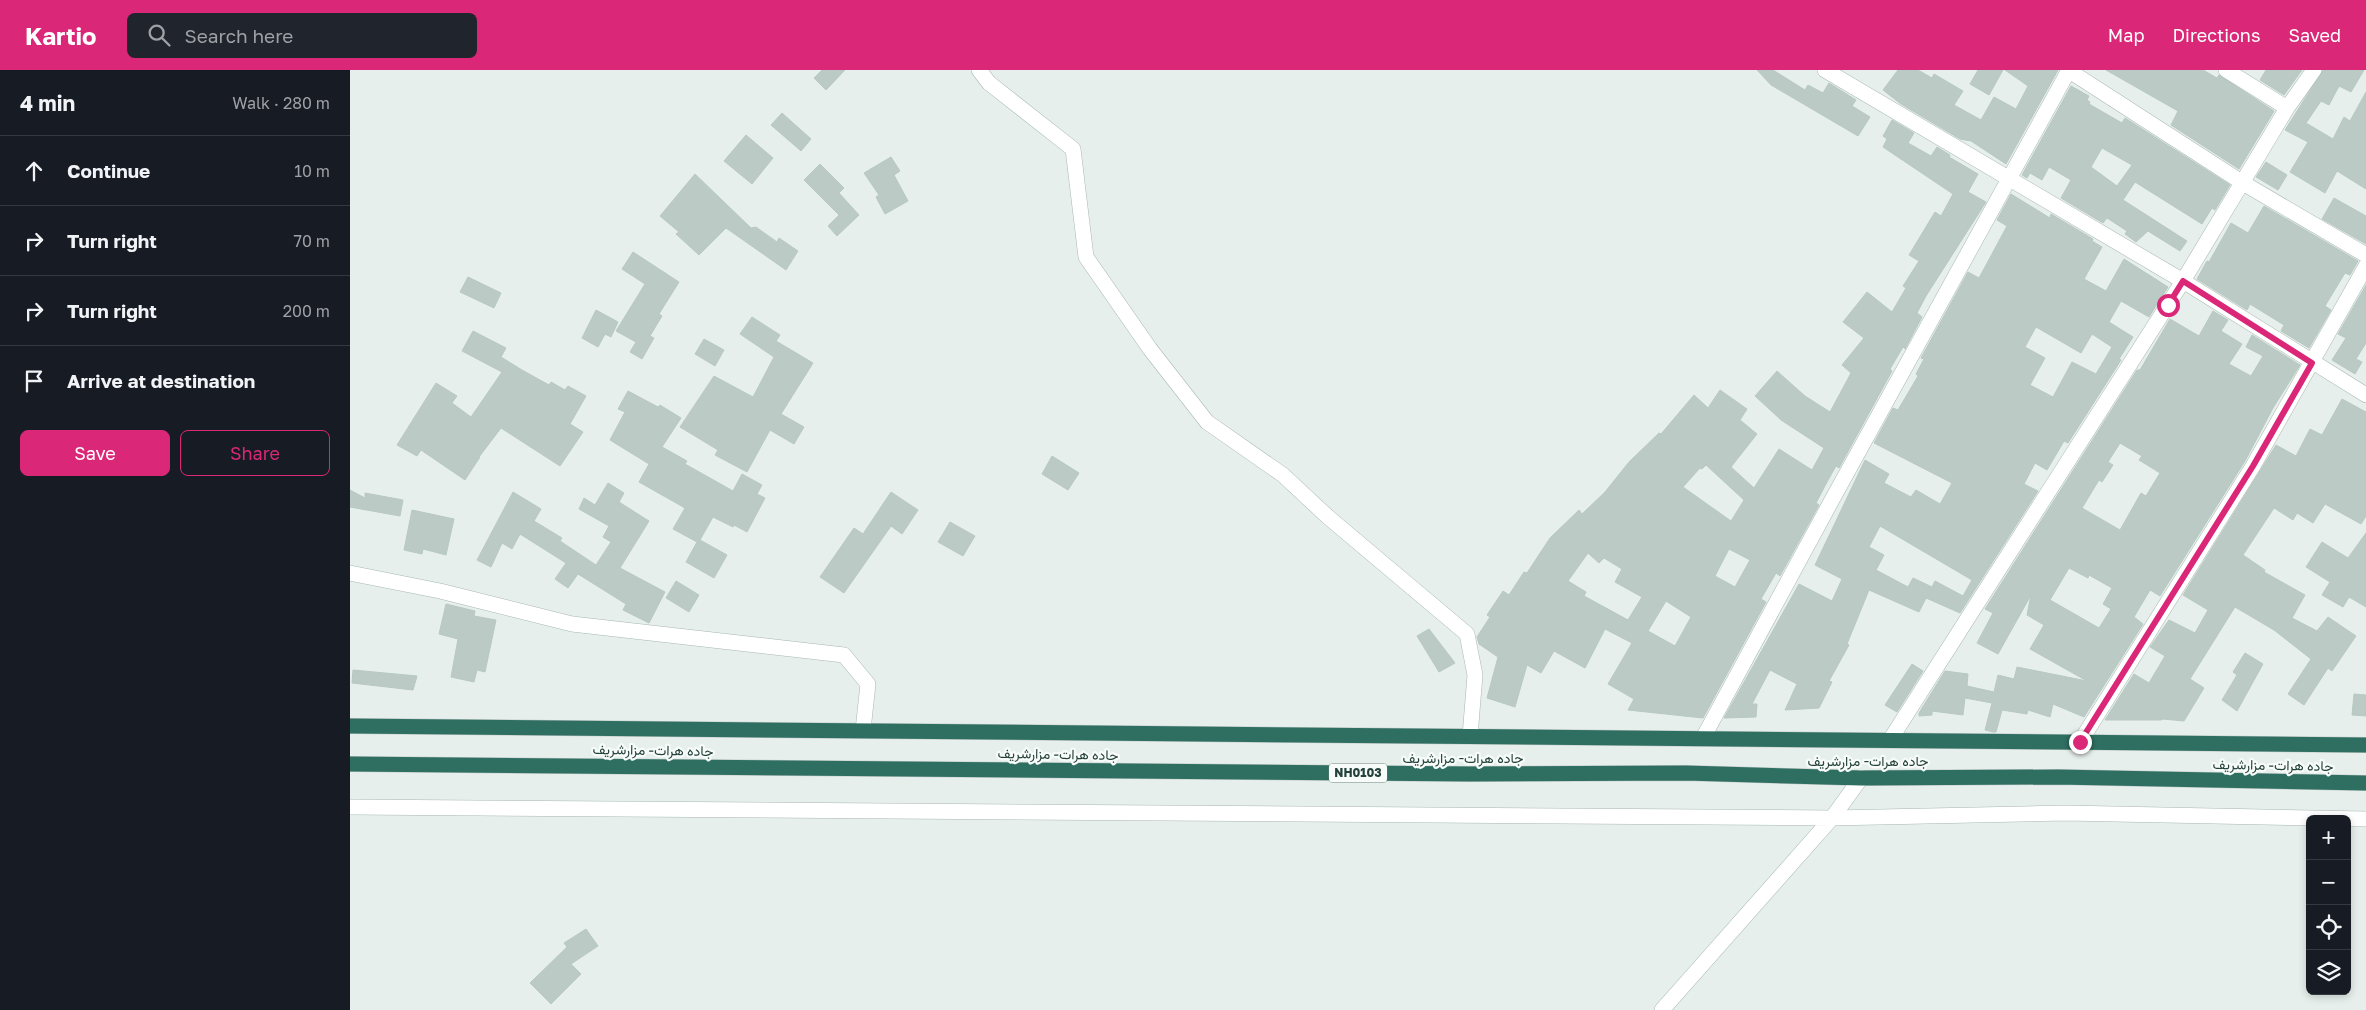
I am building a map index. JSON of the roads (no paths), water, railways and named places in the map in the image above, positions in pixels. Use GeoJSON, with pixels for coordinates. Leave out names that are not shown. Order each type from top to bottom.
{"type":"FeatureCollection","features":[{"type":"Feature","properties":{"kind":"highway","name":"جاده هرات- مزارشریف"},"geometry":{"type":"LineString","coordinates":[[350,726],[2366,745]]}},
{"type":"Feature","properties":{"kind":"highway","name":"جاده هرات- مزارشریف"},"geometry":{"type":"LineString","coordinates":[[350,764],[1470,774],[1686,774],[1861,778],[2058,777],[2366,782]]}},
{"type":"Feature","properties":{"kind":"street"},"geometry":{"type":"LineString","coordinates":[[979,70],[989,83],[1074,149],[1086,256],[1150,348],[1207,422],[1283,475],[1328,517],[1467,634],[1475,675],[1470,736]]}},
{"type":"Feature","properties":{"kind":"street"},"geometry":{"type":"LineString","coordinates":[[1825,70],[2183,281],[2366,395]]}},
{"type":"Feature","properties":{"kind":"street"},"geometry":{"type":"LineString","coordinates":[[1703,738],[2008,178],[2069,70],[2243,183],[2366,255]]}},
{"type":"Feature","properties":{"kind":"street"},"geometry":{"type":"LineString","coordinates":[[2226,70],[2287,108]]}},
{"type":"Feature","properties":{"kind":"street"},"geometry":{"type":"LineString","coordinates":[[1890,740],[2183,281],[2287,108],[2314,70]]}},
{"type":"Feature","properties":{"kind":"street"},"geometry":{"type":"LineString","coordinates":[[2080,742],[2253,466],[2366,266]]}},
{"type":"Feature","properties":{"kind":"street"},"geometry":{"type":"LineString","coordinates":[[350,572],[440,591],[572,624],[844,655],[868,684],[863,730]]}},
{"type":"Feature","properties":{"kind":"street"},"geometry":{"type":"LineString","coordinates":[[1662,1010],[1832,818],[1861,778]]}},
{"type":"Feature","properties":{"kind":"street"},"geometry":{"type":"LineString","coordinates":[[350,807],[1832,818],[2065,813],[2366,819]]}}]}
